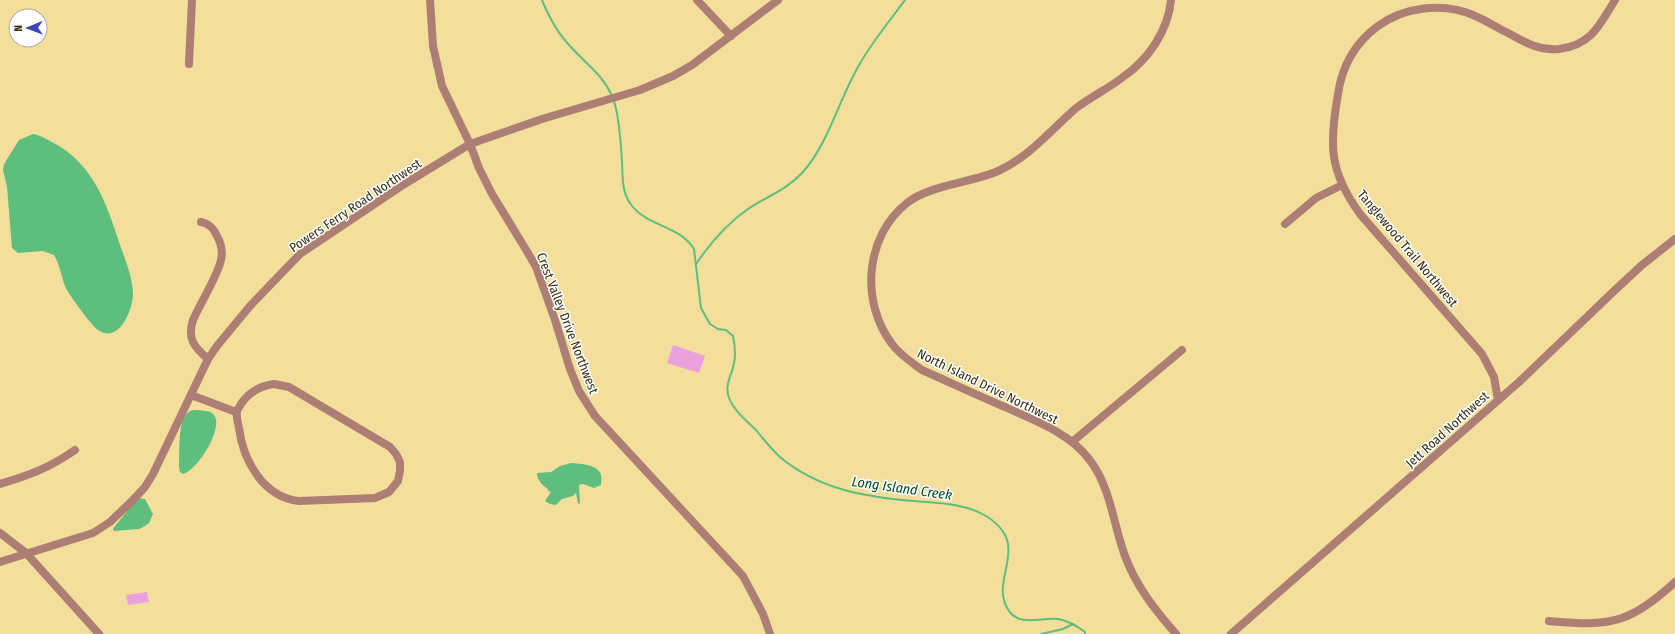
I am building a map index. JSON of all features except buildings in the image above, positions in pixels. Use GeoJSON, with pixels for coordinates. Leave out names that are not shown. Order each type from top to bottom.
{"type":"FeatureCollection","features":[{"type":"Feature","properties":{"kind":"street"},"geometry":{"type":"LineString","coordinates":[[189,64],[192,0]]}},
{"type":"Feature","properties":{"kind":"street","name":"Crest Valley Drive Northwest"},"geometry":{"type":"LineString","coordinates":[[430,0],[432,46],[438,74],[446,98],[470,144],[479,168],[492,194],[536,267],[555,320],[570,370],[585,403],[595,416],[743,576],[760,607],[770,634]]}},
{"type":"Feature","properties":{"kind":"street"},"geometry":{"type":"LineString","coordinates":[[697,0],[731,36]]}},
{"type":"Feature","properties":{"kind":"street","name":"Powers Ferry Road Northwest"},"geometry":{"type":"LineString","coordinates":[[0,562],[93,532],[110,522],[132,501],[145,487],[153,474],[208,359],[250,306],[300,254],[403,185],[470,144],[536,121],[657,84],[673,76],[692,65],[778,0]]}},
{"type":"Feature","properties":{"kind":"street","name":"North Island Drive Northwest"},"geometry":{"type":"LineString","coordinates":[[1171,0],[1162,31],[1148,54],[1138,65],[1123,77],[1078,107],[1032,149],[1012,164],[984,176],[933,190],[909,201],[897,211],[886,224],[879,239],[874,255],[871,283],[876,312],[885,335],[901,354],[922,370],[1050,428],[1072,442],[1089,460],[1102,480],[1124,555],[1139,587],[1157,613],[1176,634]]}},
{"type":"Feature","properties":{"kind":"street","name":"Tanglewood Trail Northwest"},"geometry":{"type":"LineString","coordinates":[[1498,400],[1494,377],[1482,354],[1360,214],[1342,185],[1334,163],[1332,141],[1332,127],[1339,83],[1345,66],[1353,51],[1363,39],[1384,22],[1411,11],[1429,8],[1454,10],[1473,15],[1529,45],[1543,49],[1560,49],[1579,44],[1592,35],[1615,0]]}},
{"type":"Feature","properties":{"kind":"street"},"geometry":{"type":"LineString","coordinates":[[1285,224],[1316,198],[1342,185]]}},
{"type":"Feature","properties":{"kind":"street"},"geometry":{"type":"LineString","coordinates":[[201,222],[207,224],[216,233],[222,252],[219,267],[190,328],[194,345],[208,359]]}},
{"type":"Feature","properties":{"kind":"street","name":"Jett Road Northwest"},"geometry":{"type":"LineString","coordinates":[[1231,634],[1519,382],[1642,265],[1675,239]]}},
{"type":"Feature","properties":{"kind":"street"},"geometry":{"type":"LineString","coordinates":[[1072,442],[1182,350]]}},
{"type":"Feature","properties":{"kind":"street"},"geometry":{"type":"LineString","coordinates":[[274,384],[289,387],[390,447],[400,462],[398,480],[389,492],[375,498],[299,501],[283,498],[267,486],[249,463],[242,446],[236,412],[247,396],[258,388],[274,384]]}},
{"type":"Feature","properties":{"kind":"street"},"geometry":{"type":"LineString","coordinates":[[191,395],[236,412]]}},
{"type":"Feature","properties":{"kind":"street"},"geometry":{"type":"LineString","coordinates":[[0,484],[38,472],[57,463],[75,450]]}},
{"type":"Feature","properties":{"kind":"street"},"geometry":{"type":"LineString","coordinates":[[0,533],[26,553],[99,634]]}},
{"type":"Feature","properties":{"kind":"street"},"geometry":{"type":"LineString","coordinates":[[1549,621],[1590,623],[1622,618],[1639,610],[1675,582]]}},
{"type":"Feature","properties":{"kind":"shaded area"},"geometry":{"type":"Polygon","coordinates":[[[33,134],[41,136],[52,142],[78,161],[96,186],[109,214],[128,268],[133,292],[131,307],[124,323],[119,329],[112,333],[106,333],[98,330],[80,310],[65,286],[54,255],[43,251],[18,253],[12,248],[7,187],[3,170],[4,164],[19,140],[33,134]]]}},
{"type":"Feature","properties":{"kind":"shaded area"},"geometry":{"type":"Polygon","coordinates":[[[673,345],[705,356],[699,373],[667,363],[673,345]]]}},
{"type":"Feature","properties":{"kind":"shaded area"},"geometry":{"type":"Polygon","coordinates":[[[190,411],[208,411],[213,414],[216,420],[216,428],[213,437],[202,457],[189,471],[183,474],[180,472],[179,466],[181,429],[185,416],[190,411]]]}},
{"type":"Feature","properties":{"kind":"shaded area"},"geometry":{"type":"Polygon","coordinates":[[[571,463],[588,465],[599,471],[601,475],[601,485],[594,488],[583,484],[579,485],[580,504],[578,503],[576,493],[573,496],[562,499],[556,505],[550,504],[545,501],[551,492],[548,491],[548,489],[540,482],[537,473],[551,472],[560,466],[571,463]]]}},
{"type":"Feature","properties":{"kind":"shaded area"},"geometry":{"type":"Polygon","coordinates":[[[138,498],[145,499],[153,514],[149,523],[139,529],[114,531],[113,529],[115,526],[138,498]]]}},
{"type":"Feature","properties":{"kind":"shaded area"},"geometry":{"type":"Polygon","coordinates":[[[147,592],[149,602],[128,605],[126,595],[147,592]]]}},
{"type":"Feature","properties":{"kind":"waterway","name":"Long Island Creek"},"geometry":{"type":"LineString","coordinates":[[542,0],[562,37],[599,76],[612,96]]}},
{"type":"Feature","properties":{"kind":"waterway"},"geometry":{"type":"LineString","coordinates":[[696,264],[707,248],[726,227],[748,209],[776,193],[796,179],[803,172],[820,148],[827,135],[851,80],[863,58],[905,0]]}},
{"type":"Feature","properties":{"kind":"waterway","name":"Long Island Creek"},"geometry":{"type":"LineString","coordinates":[[614,101],[620,131],[623,184],[628,201],[646,218],[681,235],[694,249],[701,308],[710,324],[718,329],[726,330],[733,336],[735,359],[727,389],[731,403],[744,419],[780,457],[810,477],[826,484],[843,490],[877,497],[960,506],[969,508],[986,516],[1000,527],[1007,539],[1009,551],[1003,587],[1004,599],[1009,611],[1019,619],[1058,619],[1066,621],[1079,627],[1085,632],[1085,634]]}},
{"type":"Feature","properties":{"kind":"waterway"},"geometry":{"type":"LineString","coordinates":[[1041,634],[1063,629],[1073,624]]}}]}
